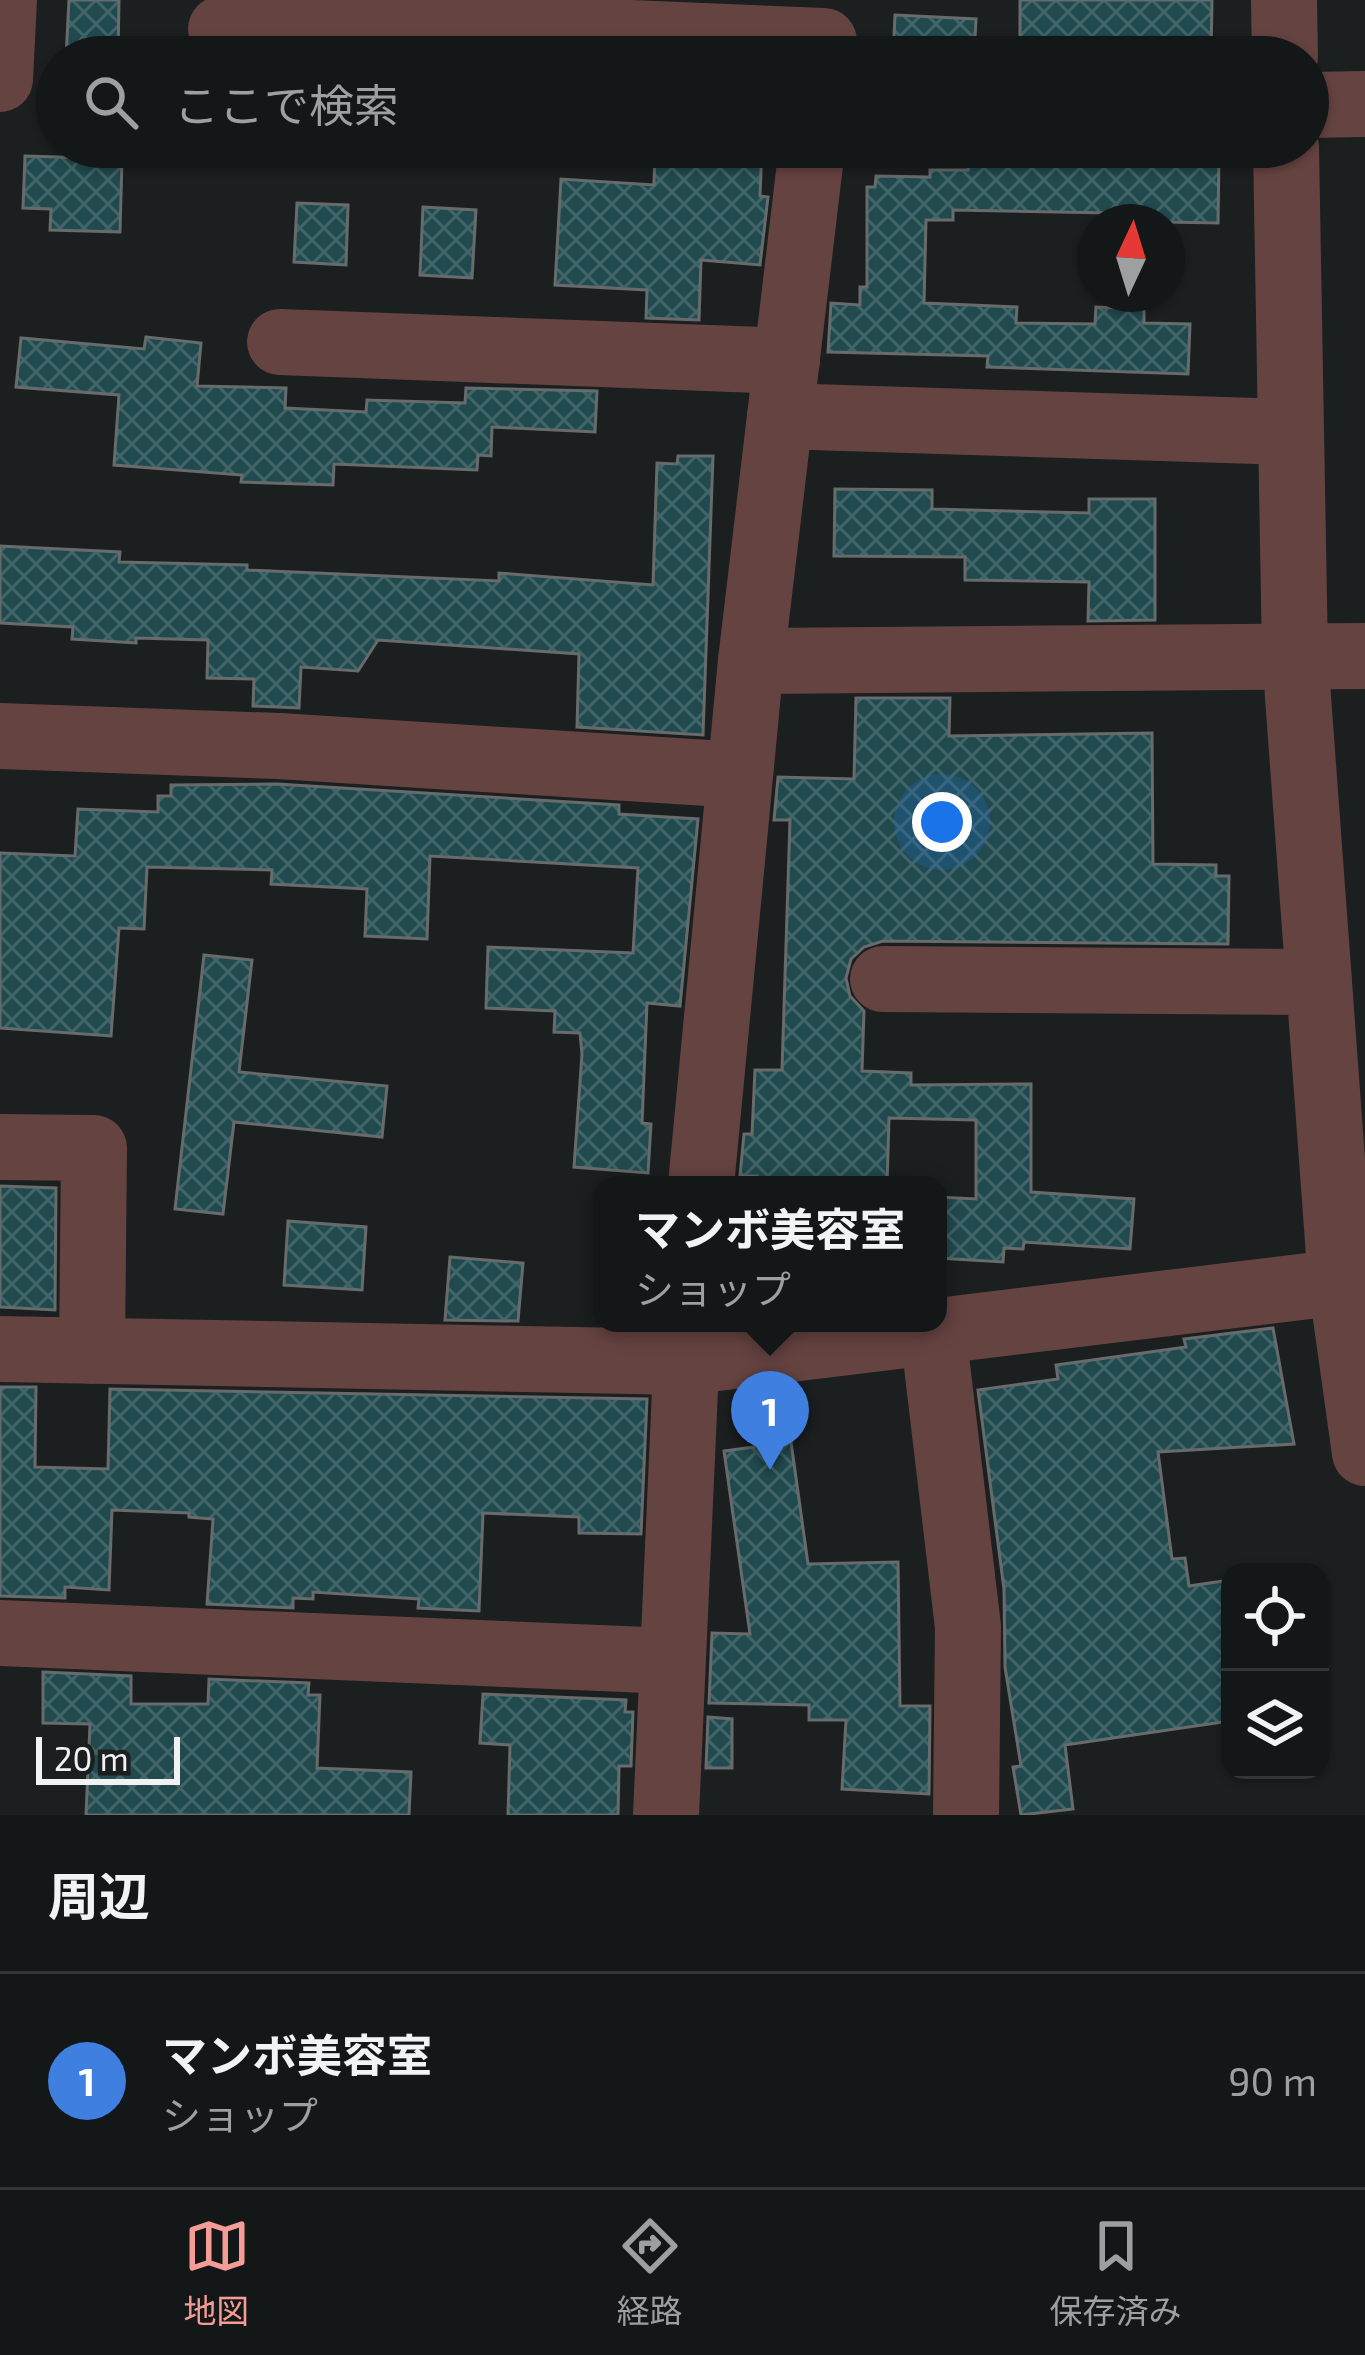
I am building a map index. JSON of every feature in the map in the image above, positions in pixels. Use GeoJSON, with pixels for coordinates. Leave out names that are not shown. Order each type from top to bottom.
{"type":"FeatureCollection","features":[{"type":"Feature","properties":{"kind":"street"},"geometry":{"type":"LineString","coordinates":[[0,79],[4,0]]}},
{"type":"Feature","properties":{"kind":"street"},"geometry":{"type":"LineString","coordinates":[[1284,0],[1285,36]]}},
{"type":"Feature","properties":{"kind":"street"},"geometry":{"type":"LineString","coordinates":[[221,29],[461,26],[825,32]]}},
{"type":"Feature","properties":{"kind":"street"},"geometry":{"type":"LineString","coordinates":[[1329,105],[1365,104]]}},
{"type":"Feature","properties":{"kind":"street"},"geometry":{"type":"LineString","coordinates":[[702,1176],[739,775],[809,168]]}},
{"type":"Feature","properties":{"kind":"street"},"geometry":{"type":"LineString","coordinates":[[1286,168],[1295,656],[1319,982],[1365,1453]]}},
{"type":"Feature","properties":{"kind":"street"},"geometry":{"type":"LineString","coordinates":[[280,342],[1291,433]]}},
{"type":"Feature","properties":{"kind":"street"},"geometry":{"type":"LineString","coordinates":[[752,661],[1365,656]]}},
{"type":"Feature","properties":{"kind":"street"},"geometry":{"type":"LineString","coordinates":[[0,736],[279,746],[739,775]]}},
{"type":"Feature","properties":{"kind":"street"},"geometry":{"type":"LineString","coordinates":[[883,979],[1319,982]]}},
{"type":"Feature","properties":{"kind":"street"},"geometry":{"type":"LineString","coordinates":[[0,1147],[94,1148],[92,1351]]}},
{"type":"Feature","properties":{"kind":"street"},"geometry":{"type":"LineString","coordinates":[[947,1331],[1351,1307]]}},
{"type":"Feature","properties":{"kind":"street"},"geometry":{"type":"LineString","coordinates":[[0,1349],[686,1342],[933,1332],[968,1627],[966,1815]]}},
{"type":"Feature","properties":{"kind":"street"},"geometry":{"type":"LineString","coordinates":[[666,1815],[686,1342]]}},
{"type":"Feature","properties":{"kind":"street"},"geometry":{"type":"LineString","coordinates":[[0,1633],[673,1661]]}},
{"type":"Feature","properties":{"kind":"building"},"geometry":{"type":"Polygon","coordinates":[[[69,0],[119,0],[118,36],[67,36],[69,0]]]}},
{"type":"Feature","properties":{"kind":"building"},"geometry":{"type":"Polygon","coordinates":[[[1020,0],[1212,0],[1211,36],[1020,36],[1020,0]]]}},
{"type":"Feature","properties":{"kind":"building"},"geometry":{"type":"Polygon","coordinates":[[[895,15],[976,19],[975,36],[894,36],[895,15]]]}},
{"type":"Feature","properties":{"kind":"building"},"geometry":{"type":"Polygon","coordinates":[[[25,156],[36,156],[36,168],[122,168],[120,232],[50,230],[51,209],[23,208],[25,156]]]}},
{"type":"Feature","properties":{"kind":"building"},"geometry":{"type":"Polygon","coordinates":[[[654,168],[761,168],[760,196],[768,197],[760,265],[701,260],[699,320],[646,318],[647,290],[555,285],[561,179],[654,185],[654,168]]]}},
{"type":"Feature","properties":{"kind":"building"},"geometry":{"type":"Polygon","coordinates":[[[1219,168],[1218,223],[1185,222],[1185,204],[1077,204],[1077,212],[953,210],[953,220],[926,220],[924,303],[1017,307],[1016,323],[1095,324],[1096,312],[1144,312],[1144,323],[1190,324],[1188,374],[987,367],[988,356],[828,352],[831,303],[860,305],[860,287],[867,287],[867,187],[875,187],[876,176],[930,177],[930,170],[1219,168]]]}},
{"type":"Feature","properties":{"kind":"building"},"geometry":{"type":"Polygon","coordinates":[[[297,203],[348,205],[346,265],[294,262],[297,203]]]}},
{"type":"Feature","properties":{"kind":"building"},"geometry":{"type":"Polygon","coordinates":[[[423,207],[476,210],[472,278],[420,275],[423,207]]]}},
{"type":"Feature","properties":{"kind":"building"},"geometry":{"type":"Polygon","coordinates":[[[146,337],[201,343],[197,386],[286,388],[285,408],[366,412],[367,400],[465,403],[466,388],[597,391],[595,432],[492,427],[491,456],[478,455],[477,470],[334,464],[333,485],[241,482],[242,475],[114,465],[119,395],[16,387],[21,338],[144,349],[146,337]]]}},
{"type":"Feature","properties":{"kind":"building"},"geometry":{"type":"Polygon","coordinates":[[[678,456],[713,456],[703,735],[577,727],[579,654],[378,640],[358,671],[301,667],[299,708],[253,706],[254,679],[207,678],[208,640],[72,639],[73,627],[0,623],[0,546],[120,552],[119,562],[247,565],[247,570],[499,581],[499,573],[653,585],[657,463],[677,464],[678,456]]]}},
{"type":"Feature","properties":{"kind":"building"},"geometry":{"type":"Polygon","coordinates":[[[835,489],[932,490],[932,509],[1089,513],[1089,499],[1155,499],[1155,620],[1088,621],[1089,582],[965,580],[965,557],[834,556],[835,489]]]}},
{"type":"Feature","properties":{"kind":"building"},"geometry":{"type":"Polygon","coordinates":[[[856,698],[950,698],[949,736],[1152,733],[1153,864],[1216,865],[1216,876],[1229,876],[1228,944],[883,941],[864,947],[851,959],[846,978],[850,996],[864,1011],[862,1071],[911,1073],[911,1085],[1031,1084],[1031,1192],[1134,1199],[1130,1249],[1024,1242],[1023,1249],[1004,1248],[1003,1262],[947,1259],[947,1197],[976,1199],[976,1120],[889,1118],[887,1176],[740,1176],[744,1134],[752,1134],[755,1070],[782,1070],[790,820],[774,820],[778,777],[854,779],[856,698]]]}},
{"type":"Feature","properties":{"kind":"building"},"geometry":{"type":"Polygon","coordinates":[[[277,784],[619,805],[619,814],[698,819],[680,1006],[647,1003],[642,1123],[651,1124],[648,1173],[574,1167],[580,1033],[554,1032],[555,1011],[486,1008],[488,947],[633,953],[638,868],[430,856],[427,939],[365,936],[367,889],[271,884],[272,870],[147,867],[144,929],[119,928],[111,1036],[0,1028],[0,853],[75,856],[78,809],[158,812],[158,796],[171,796],[171,785],[277,784]]]}},
{"type":"Feature","properties":{"kind":"building"},"geometry":{"type":"Polygon","coordinates":[[[204,955],[252,960],[239,1072],[387,1086],[382,1137],[234,1122],[223,1214],[175,1209],[204,955]]]}},
{"type":"Feature","properties":{"kind":"building"},"geometry":{"type":"Polygon","coordinates":[[[0,1186],[56,1188],[55,1310],[0,1307],[0,1186]]]}},
{"type":"Feature","properties":{"kind":"building"},"geometry":{"type":"Polygon","coordinates":[[[288,1221],[366,1227],[362,1290],[284,1285],[288,1221]]]}},
{"type":"Feature","properties":{"kind":"building"},"geometry":{"type":"Polygon","coordinates":[[[450,1257],[523,1263],[518,1321],[445,1320],[450,1257]]]}},
{"type":"Feature","properties":{"kind":"building"},"geometry":{"type":"Polygon","coordinates":[[[1273,1328],[1294,1444],[1158,1452],[1172,1559],[1185,1558],[1189,1586],[1221,1581],[1221,1722],[1065,1745],[1073,1809],[1021,1815],[1013,1767],[1021,1766],[1005,1667],[1004,1589],[978,1390],[1058,1379],[1056,1365],[1186,1347],[1184,1339],[1273,1328]]]}},
{"type":"Feature","properties":{"kind":"building"},"geometry":{"type":"Polygon","coordinates":[[[0,1387],[36,1387],[35,1467],[108,1469],[110,1389],[647,1399],[641,1534],[579,1533],[579,1517],[483,1513],[479,1611],[418,1608],[419,1599],[313,1592],[313,1599],[293,1598],[293,1608],[207,1604],[213,1519],[189,1517],[189,1513],[112,1510],[109,1590],[65,1587],[65,1598],[0,1596],[0,1387]]]}},
{"type":"Feature","properties":{"kind":"building"},"geometry":{"type":"Polygon","coordinates":[[[791,1442],[808,1564],[898,1562],[900,1706],[930,1706],[929,1794],[842,1789],[846,1720],[809,1720],[809,1705],[709,1703],[712,1633],[750,1634],[724,1451],[791,1442]]]}},
{"type":"Feature","properties":{"kind":"building"},"geometry":{"type":"Polygon","coordinates":[[[43,1672],[131,1676],[131,1704],[208,1704],[209,1679],[309,1683],[308,1695],[320,1695],[317,1768],[411,1772],[409,1815],[86,1815],[90,1724],[43,1723],[43,1672]]]}},
{"type":"Feature","properties":{"kind":"building"},"geometry":{"type":"Polygon","coordinates":[[[483,1694],[626,1700],[625,1712],[633,1712],[631,1766],[619,1766],[618,1815],[508,1815],[510,1745],[480,1743],[483,1694]]]}},
{"type":"Feature","properties":{"kind":"building"},"geometry":{"type":"Polygon","coordinates":[[[708,1717],[732,1719],[732,1768],[706,1768],[708,1717]]]}},
{"type":"Feature","properties":{"kind":"place","name":"マンボ美容室"},"geometry":{"type":"Point","coordinates":[770,1470]}}]}
